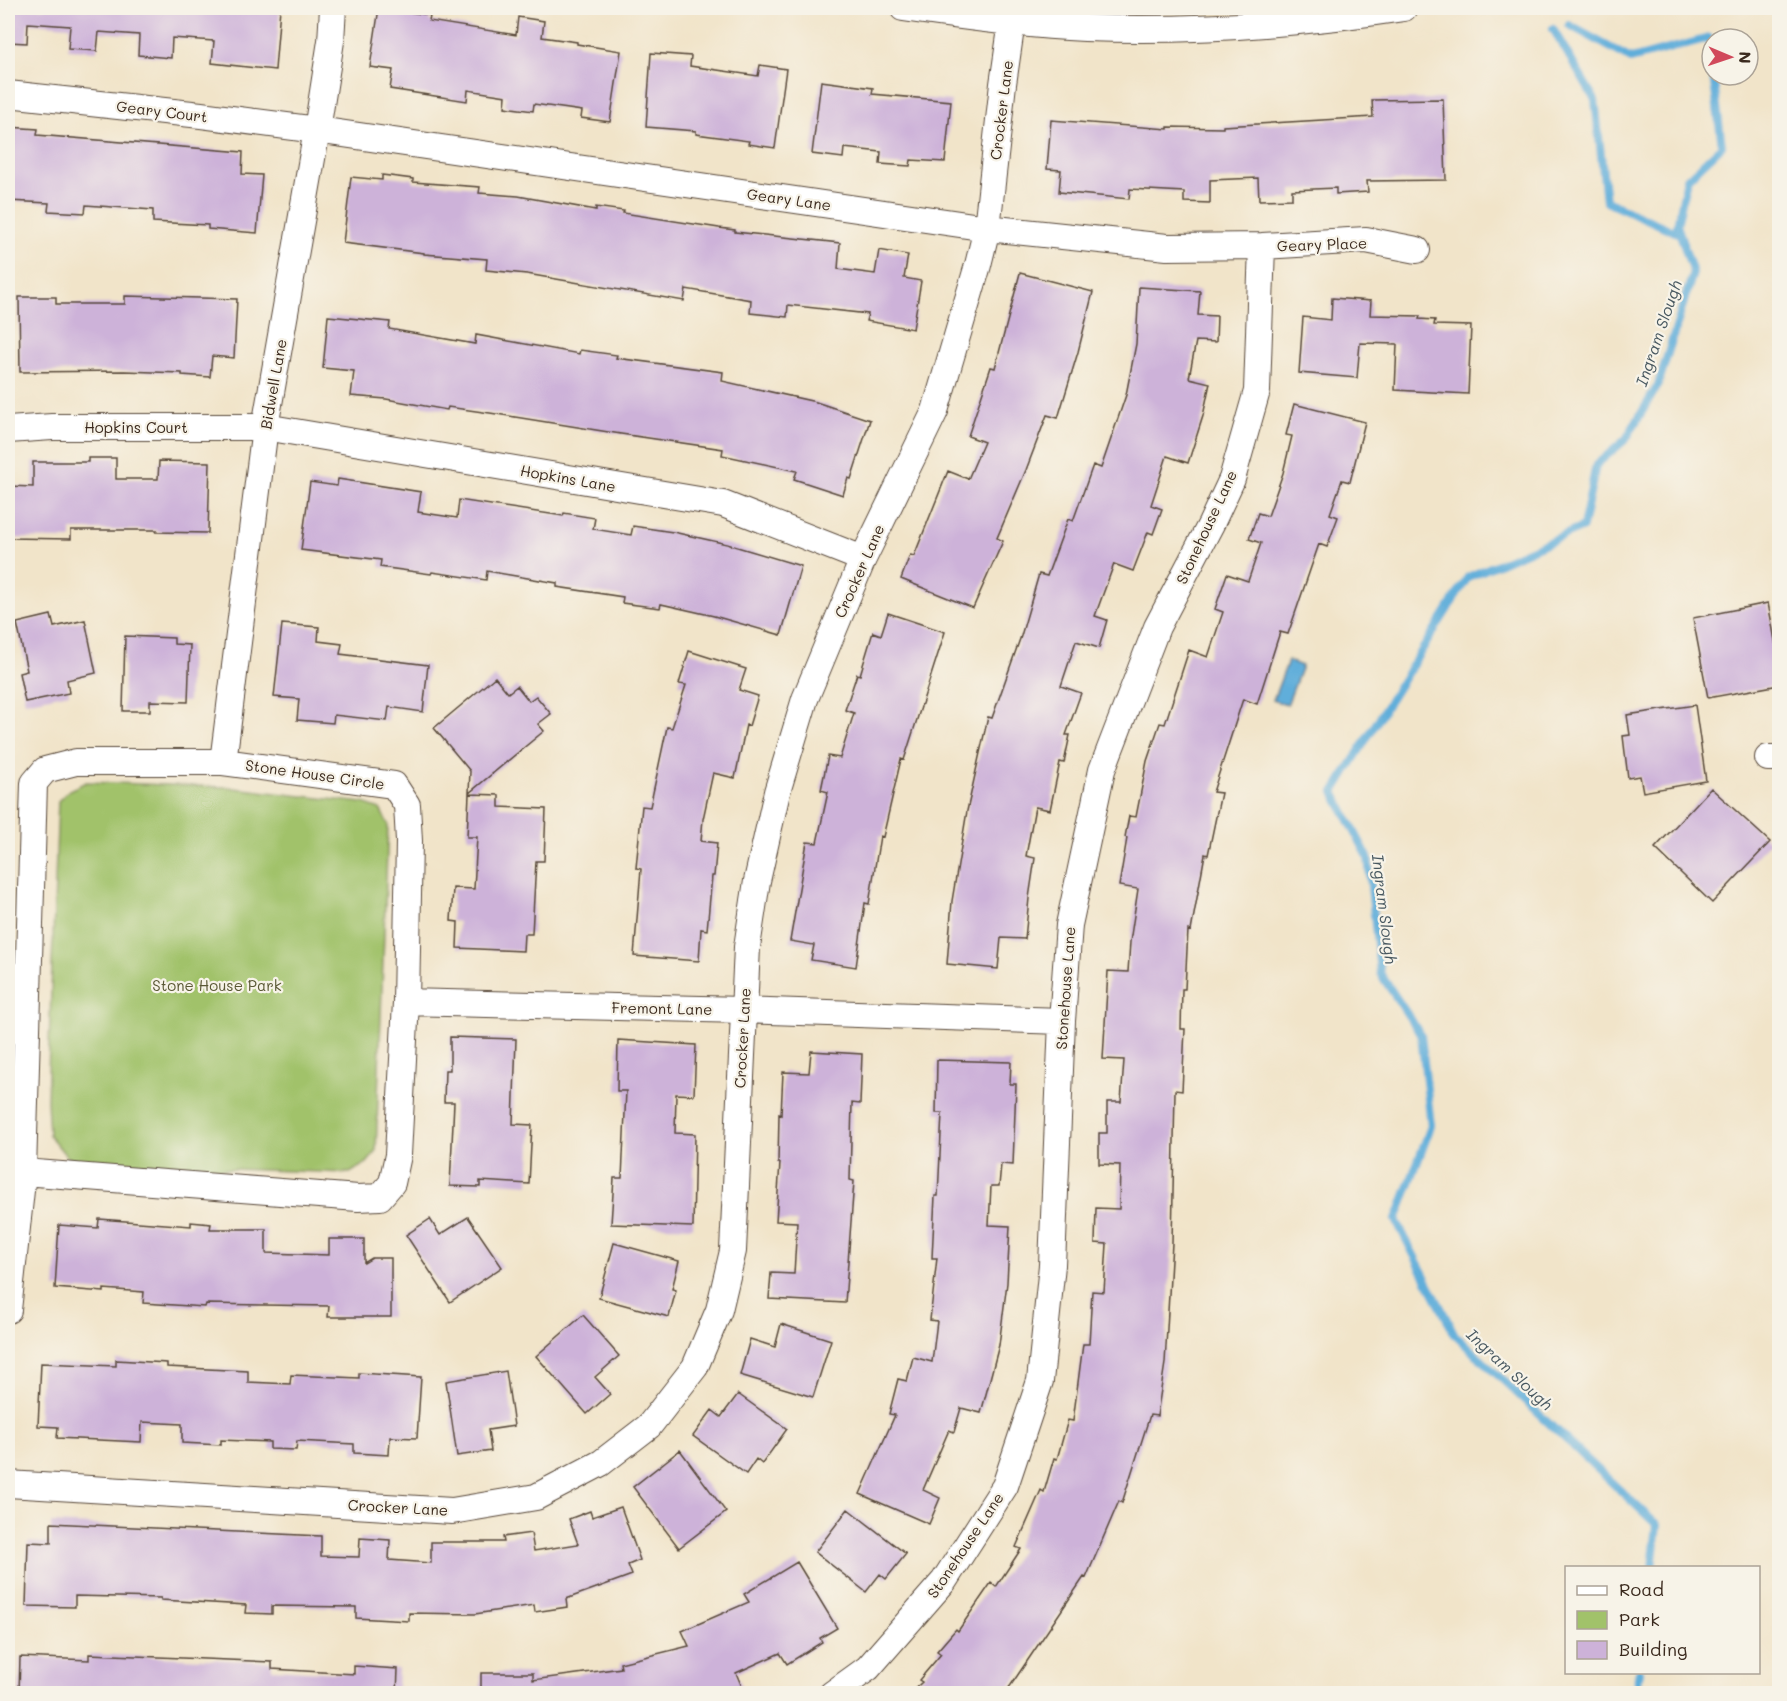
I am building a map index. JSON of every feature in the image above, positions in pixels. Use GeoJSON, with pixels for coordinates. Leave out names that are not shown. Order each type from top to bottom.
{"type":"FeatureCollection","features":[{"type":"Feature","properties":{"kind":"street","name":"Bidwell Lane"},"geometry":{"type":"LineString","coordinates":[[223,762],[265,427],[317,130],[331,41],[333,8]]}},
{"type":"Feature","properties":{"kind":"street"},"geometry":{"type":"LineString","coordinates":[[903,8],[1013,14],[1084,28],[1268,24],[1404,8]]}},
{"type":"Feature","properties":{"kind":"street","name":"Crocker Lane"},"geometry":{"type":"LineString","coordinates":[[8,1484],[452,1511],[536,1497],[601,1463],[649,1426],[695,1367],[719,1310],[733,1251],[747,948],[757,881],[777,792],[805,699],[863,559],[935,411],[987,228],[1013,14]]}},
{"type":"Feature","properties":{"kind":"street","name":"Geary Court"},"geometry":{"type":"LineString","coordinates":[[8,94],[317,130]]}},
{"type":"Feature","properties":{"kind":"street","name":"Geary Lane"},"geometry":{"type":"LineString","coordinates":[[317,130],[987,228],[1167,247],[1262,246]]}},
{"type":"Feature","properties":{"kind":"street","name":"Geary Place"},"geometry":{"type":"LineString","coordinates":[[1262,246],[1366,240],[1418,250]]}},
{"type":"Feature","properties":{"kind":"street","name":"Stonehouse Lane"},"geometry":{"type":"LineString","coordinates":[[832,1694],[868,1668],[944,1581],[1005,1486],[1040,1381],[1052,1264],[1062,1021],[1069,925],[1102,770],[1157,627],[1232,480],[1257,392],[1262,246]]}},
{"type":"Feature","properties":{"kind":"street","name":"Hopkins Court"},"geometry":{"type":"LineString","coordinates":[[8,430],[52,427],[265,427]]}},
{"type":"Feature","properties":{"kind":"street","name":"Hopkins Lane"},"geometry":{"type":"LineString","coordinates":[[265,427],[723,504],[863,559]]}},
{"type":"Feature","properties":{"kind":"street","name":"Stone House Circle"},"geometry":{"type":"LineString","coordinates":[[76,762],[223,762],[394,785],[407,805],[409,841],[406,1002],[398,1155],[392,1183],[380,1197],[358,1198],[23,1172],[18,971],[33,783],[45,770],[76,762]]}},
{"type":"Feature","properties":{"kind":"street","name":"Fremont Lane"},"geometry":{"type":"LineString","coordinates":[[406,1002],[1062,1021]]}},
{"type":"Feature","properties":{"kind":"street"},"geometry":{"type":"LineString","coordinates":[[8,1310],[23,1172]]}},
{"type":"Feature","properties":{"kind":"green space","name":"Stone House Park"},"geometry":{"type":"Polygon","coordinates":[[[86,782],[225,787],[363,803],[380,809],[388,824],[376,1152],[367,1163],[350,1173],[81,1161],[68,1158],[49,1135],[47,1101],[58,801],[69,790],[86,782]]]}},
{"type":"Feature","properties":{"kind":"water"},"geometry":{"type":"Polygon","coordinates":[[[1288,661],[1302,666],[1287,705],[1273,700],[1288,661]]]}},
{"type":"Feature","properties":{"kind":"building"},"geometry":{"type":"Polygon","coordinates":[[[8,8],[280,8],[275,70],[212,63],[214,41],[172,38],[171,58],[138,55],[139,35],[99,32],[97,51],[68,49],[70,26],[28,23],[27,43],[8,42],[8,8]]]}},
{"type":"Feature","properties":{"kind":"building"},"geometry":{"type":"Polygon","coordinates":[[[379,8],[430,15],[429,21],[516,35],[518,17],[544,21],[542,37],[621,51],[610,122],[581,118],[582,111],[534,104],[533,111],[505,107],[506,96],[468,90],[467,101],[390,89],[393,70],[370,67],[379,8]]]}},
{"type":"Feature","properties":{"kind":"building"},"geometry":{"type":"Polygon","coordinates":[[[651,53],[691,56],[690,66],[758,76],[760,65],[786,69],[775,148],[748,144],[749,141],[696,134],[696,131],[646,127],[651,53]]]}},
{"type":"Feature","properties":{"kind":"building"},"geometry":{"type":"Polygon","coordinates":[[[821,81],[873,88],[872,94],[951,101],[945,162],[911,160],[910,166],[880,164],[881,152],[844,148],[843,158],[812,154],[821,81]]]}},
{"type":"Feature","properties":{"kind":"building"},"geometry":{"type":"Polygon","coordinates":[[[1443,99],[1446,180],[1367,181],[1368,192],[1336,194],[1336,188],[1292,190],[1292,199],[1259,200],[1258,178],[1210,180],[1210,203],[1184,202],[1184,192],[1130,189],[1129,199],[1059,192],[1061,170],[1047,169],[1051,120],[1168,129],[1168,127],[1223,128],[1223,126],[1373,117],[1372,100],[1443,99]]]}},
{"type":"Feature","properties":{"kind":"building"},"geometry":{"type":"Polygon","coordinates":[[[8,127],[38,129],[37,135],[243,152],[242,174],[262,175],[257,233],[208,229],[208,225],[153,222],[153,210],[86,205],[85,213],[48,211],[49,203],[8,201],[8,127]]]}},
{"type":"Feature","properties":{"kind":"building"},"geometry":{"type":"Polygon","coordinates":[[[382,175],[413,179],[413,182],[480,187],[479,193],[518,196],[596,210],[596,207],[624,211],[623,213],[735,230],[735,232],[840,243],[838,269],[875,274],[879,250],[908,255],[904,278],[921,281],[913,329],[866,321],[868,314],[788,305],[787,317],[750,313],[751,300],[686,289],[684,301],[527,274],[486,270],[487,259],[424,254],[343,243],[351,177],[382,180],[382,175]]]}},
{"type":"Feature","properties":{"kind":"building"},"geometry":{"type":"Polygon","coordinates":[[[1020,273],[1093,292],[1058,418],[1047,415],[997,538],[1003,541],[973,608],[901,579],[910,555],[914,556],[948,471],[968,479],[984,442],[968,436],[991,367],[995,368],[1020,273]]]}},
{"type":"Feature","properties":{"kind":"building"},"geometry":{"type":"Polygon","coordinates":[[[1139,287],[1200,291],[1198,315],[1217,316],[1216,342],[1196,341],[1189,378],[1210,383],[1203,416],[1188,463],[1167,456],[1151,505],[1162,509],[1153,534],[1148,532],[1133,571],[1114,564],[1095,616],[1107,620],[1099,648],[1076,641],[1061,686],[1081,693],[1066,735],[1070,735],[1064,763],[1060,762],[1050,810],[1035,807],[1026,856],[1035,858],[1025,939],[1001,938],[998,969],[947,964],[952,901],[967,811],[988,717],[992,718],[1021,636],[1039,574],[1047,576],[1068,519],[1073,521],[1093,465],[1101,468],[1126,395],[1136,344],[1139,287]]]}},
{"type":"Feature","properties":{"kind":"building"},"geometry":{"type":"Polygon","coordinates":[[[125,296],[237,299],[234,358],[212,356],[210,377],[182,375],[182,373],[124,371],[20,372],[19,297],[56,297],[56,304],[125,304],[125,296]]]}},
{"type":"Feature","properties":{"kind":"building"},"geometry":{"type":"Polygon","coordinates":[[[1332,298],[1371,301],[1370,315],[1420,316],[1419,319],[1435,320],[1434,325],[1471,326],[1468,394],[1395,390],[1397,344],[1360,343],[1357,378],[1299,373],[1303,317],[1331,320],[1332,298]]]}},
{"type":"Feature","properties":{"kind":"building"},"geometry":{"type":"Polygon","coordinates":[[[328,316],[390,322],[389,329],[475,344],[476,335],[579,354],[580,350],[617,355],[616,358],[723,372],[722,381],[816,402],[870,420],[851,479],[848,478],[843,495],[794,479],[797,471],[722,455],[723,449],[448,407],[447,410],[386,399],[351,396],[354,371],[323,368],[328,316]]]}},
{"type":"Feature","properties":{"kind":"building"},"geometry":{"type":"Polygon","coordinates":[[[1294,404],[1365,422],[1350,482],[1342,480],[1330,514],[1338,517],[1327,547],[1319,544],[1288,634],[1280,632],[1257,704],[1243,699],[1213,792],[1221,793],[1208,855],[1205,854],[1191,931],[1188,930],[1185,989],[1182,989],[1181,1029],[1185,1029],[1182,1091],[1175,1090],[1172,1243],[1165,1363],[1157,1416],[1150,1415],[1122,1503],[1119,1501],[1086,1578],[1084,1577],[1004,1694],[909,1694],[922,1682],[919,1680],[941,1654],[937,1651],[956,1629],[958,1631],[991,1583],[996,1587],[1021,1549],[1016,1547],[1041,1490],[1044,1492],[1054,1458],[1057,1459],[1068,1420],[1073,1421],[1083,1344],[1089,1344],[1092,1291],[1104,1292],[1107,1244],[1095,1243],[1096,1208],[1119,1209],[1120,1165],[1099,1164],[1099,1133],[1107,1133],[1107,1102],[1121,1102],[1124,1060],[1103,1059],[1108,971],[1128,972],[1138,889],[1119,886],[1129,816],[1136,817],[1147,761],[1160,723],[1165,724],[1189,650],[1208,657],[1223,612],[1215,609],[1227,574],[1248,581],[1261,543],[1249,539],[1258,513],[1268,516],[1283,473],[1292,436],[1286,435],[1294,404]]]}},
{"type":"Feature","properties":{"kind":"building"},"geometry":{"type":"Polygon","coordinates":[[[88,458],[116,458],[116,479],[158,479],[159,461],[210,462],[208,533],[156,532],[157,530],[71,530],[71,539],[8,538],[8,486],[33,487],[33,462],[88,462],[88,458]]]}},
{"type":"Feature","properties":{"kind":"building"},"geometry":{"type":"Polygon","coordinates":[[[338,479],[421,492],[418,512],[457,518],[459,500],[563,516],[564,513],[595,518],[593,529],[631,535],[633,526],[673,532],[727,544],[801,566],[781,635],[661,604],[660,608],[622,603],[623,597],[557,587],[557,583],[487,571],[486,580],[432,572],[431,574],[380,567],[381,560],[301,550],[310,482],[337,486],[338,479]]]}},
{"type":"Feature","properties":{"kind":"building"},"geometry":{"type":"Polygon","coordinates":[[[1768,603],[1779,662],[1779,685],[1708,698],[1693,618],[1768,603]]]}},
{"type":"Feature","properties":{"kind":"building"},"geometry":{"type":"Polygon","coordinates":[[[888,613],[945,632],[904,760],[901,759],[883,837],[880,836],[869,904],[865,903],[856,967],[811,960],[814,945],[790,941],[807,842],[817,843],[828,792],[821,790],[828,756],[840,758],[854,713],[845,710],[857,674],[860,675],[873,632],[881,635],[888,613]]]}},
{"type":"Feature","properties":{"kind":"building"},"geometry":{"type":"Polygon","coordinates":[[[51,615],[54,627],[85,620],[96,673],[67,680],[69,693],[25,702],[19,673],[27,671],[17,623],[51,615]]]}},
{"type":"Feature","properties":{"kind":"building"},"geometry":{"type":"Polygon","coordinates":[[[282,624],[319,627],[318,641],[342,644],[340,654],[428,665],[423,712],[389,707],[387,721],[334,715],[333,723],[297,720],[299,699],[274,697],[282,624]]]}},
{"type":"Feature","properties":{"kind":"building"},"geometry":{"type":"Polygon","coordinates":[[[125,636],[174,638],[174,644],[190,645],[188,702],[150,701],[150,711],[123,711],[125,636]]]}},
{"type":"Feature","properties":{"kind":"building"},"geometry":{"type":"Polygon","coordinates":[[[689,651],[746,669],[739,690],[758,696],[749,726],[746,725],[735,778],[713,773],[703,819],[701,841],[717,843],[707,930],[701,929],[699,961],[634,956],[641,869],[636,868],[642,806],[650,807],[667,727],[672,728],[686,685],[679,684],[689,651]]]}},
{"type":"Feature","properties":{"kind":"building"},"geometry":{"type":"Polygon","coordinates":[[[495,677],[508,693],[517,686],[529,701],[536,696],[551,714],[538,724],[544,731],[469,793],[470,771],[434,728],[495,677]]]}},
{"type":"Feature","properties":{"kind":"building"},"geometry":{"type":"Polygon","coordinates":[[[1695,705],[1706,781],[1643,792],[1640,776],[1628,778],[1623,736],[1630,735],[1627,715],[1695,705]]]}},
{"type":"Feature","properties":{"kind":"building"},"geometry":{"type":"Polygon","coordinates":[[[1711,788],[1770,842],[1712,903],[1655,848],[1711,788]]]}},
{"type":"Feature","properties":{"kind":"building"},"geometry":{"type":"Polygon","coordinates":[[[469,794],[499,795],[499,807],[546,809],[544,861],[536,861],[532,934],[524,934],[523,951],[457,948],[458,922],[451,921],[453,888],[474,889],[477,837],[467,837],[469,794]]]}},
{"type":"Feature","properties":{"kind":"building"},"geometry":{"type":"Polygon","coordinates":[[[450,1037],[516,1039],[513,1124],[532,1125],[529,1184],[480,1181],[480,1187],[450,1186],[454,1102],[444,1102],[445,1070],[450,1070],[450,1037]]]}},
{"type":"Feature","properties":{"kind":"building"},"geometry":{"type":"Polygon","coordinates":[[[618,1040],[696,1045],[694,1095],[676,1094],[675,1133],[695,1134],[693,1227],[611,1224],[614,1178],[622,1178],[626,1091],[617,1091],[618,1040]]]}},
{"type":"Feature","properties":{"kind":"building"},"geometry":{"type":"Polygon","coordinates":[[[811,1051],[862,1054],[860,1104],[852,1103],[850,1180],[854,1181],[845,1303],[769,1299],[771,1273],[794,1274],[797,1222],[776,1221],[780,1163],[778,1163],[779,1114],[781,1115],[783,1072],[809,1073],[811,1051]]]}},
{"type":"Feature","properties":{"kind":"building"},"geometry":{"type":"Polygon","coordinates":[[[937,1060],[1011,1062],[1010,1084],[1016,1084],[1013,1165],[1001,1164],[999,1186],[991,1186],[989,1225],[1010,1226],[1007,1283],[999,1345],[981,1413],[961,1408],[954,1432],[949,1430],[923,1490],[940,1498],[929,1524],[860,1494],[895,1415],[889,1414],[898,1379],[907,1381],[913,1357],[932,1362],[937,1321],[930,1320],[937,1258],[932,1258],[942,1113],[936,1113],[937,1060]]]}},
{"type":"Feature","properties":{"kind":"building"},"geometry":{"type":"Polygon","coordinates":[[[468,1217],[502,1267],[450,1302],[406,1235],[430,1219],[440,1235],[468,1217]]]}},
{"type":"Feature","properties":{"kind":"building"},"geometry":{"type":"Polygon","coordinates":[[[99,1219],[191,1226],[191,1222],[211,1224],[210,1229],[266,1229],[266,1253],[329,1255],[329,1239],[364,1239],[364,1263],[372,1258],[391,1258],[391,1317],[328,1317],[329,1306],[206,1304],[205,1307],[143,1303],[144,1292],[55,1288],[59,1225],[98,1228],[99,1219]]]}},
{"type":"Feature","properties":{"kind":"building"},"geometry":{"type":"Polygon","coordinates":[[[614,1243],[679,1261],[672,1289],[676,1290],[669,1317],[599,1298],[614,1243]]]}},
{"type":"Feature","properties":{"kind":"building"},"geometry":{"type":"Polygon","coordinates":[[[583,1315],[619,1356],[595,1377],[610,1394],[587,1414],[536,1356],[583,1315]]]}},
{"type":"Feature","properties":{"kind":"building"},"geometry":{"type":"Polygon","coordinates":[[[781,1324],[831,1340],[813,1397],[740,1375],[750,1339],[775,1347],[781,1324]]]}},
{"type":"Feature","properties":{"kind":"building"},"geometry":{"type":"Polygon","coordinates":[[[116,1360],[167,1363],[167,1367],[248,1371],[248,1382],[290,1384],[291,1375],[359,1378],[359,1373],[421,1377],[417,1438],[390,1437],[389,1455],[354,1453],[354,1444],[297,1441],[296,1450],[270,1449],[270,1442],[221,1440],[221,1445],[182,1443],[182,1424],[142,1422],[141,1442],[57,1438],[58,1427],[38,1426],[41,1363],[116,1366],[116,1360]]]}},
{"type":"Feature","properties":{"kind":"building"},"geometry":{"type":"Polygon","coordinates":[[[506,1371],[514,1426],[488,1430],[491,1451],[457,1456],[446,1381],[506,1371]]]}},
{"type":"Feature","properties":{"kind":"building"},"geometry":{"type":"Polygon","coordinates":[[[738,1394],[787,1429],[762,1464],[756,1459],[746,1474],[693,1436],[712,1410],[721,1417],[738,1394]]]}},
{"type":"Feature","properties":{"kind":"building"},"geometry":{"type":"Polygon","coordinates":[[[680,1450],[726,1512],[679,1548],[633,1487],[680,1450]]]}},
{"type":"Feature","properties":{"kind":"building"},"geometry":{"type":"Polygon","coordinates":[[[621,1507],[640,1560],[628,1565],[632,1575],[566,1599],[567,1607],[535,1612],[534,1605],[475,1614],[409,1613],[409,1621],[356,1618],[356,1607],[272,1606],[272,1614],[245,1613],[246,1605],[161,1600],[161,1598],[75,1596],[75,1607],[26,1606],[28,1542],[51,1543],[51,1523],[321,1536],[321,1556],[359,1557],[360,1538],[390,1540],[389,1560],[431,1563],[431,1542],[504,1542],[503,1537],[531,1533],[534,1551],[578,1544],[569,1519],[590,1511],[592,1517],[621,1507]]]}},
{"type":"Feature","properties":{"kind":"building"},"geometry":{"type":"Polygon","coordinates":[[[848,1509],[906,1554],[886,1579],[880,1574],[866,1592],[815,1552],[848,1509]]]}},
{"type":"Feature","properties":{"kind":"building"},"geometry":{"type":"Polygon","coordinates":[[[797,1562],[837,1628],[820,1638],[822,1642],[787,1664],[780,1653],[736,1673],[745,1694],[481,1694],[481,1673],[533,1673],[533,1680],[621,1668],[620,1663],[689,1646],[682,1631],[749,1602],[744,1594],[797,1562]]]}},
{"type":"Feature","properties":{"kind":"building"},"geometry":{"type":"Polygon","coordinates":[[[89,1654],[272,1662],[272,1669],[354,1674],[354,1666],[398,1669],[397,1694],[19,1694],[20,1657],[89,1660],[89,1654]]]}},
{"type":"Feature","properties":{"kind":"waterway"},"geometry":{"type":"LineString","coordinates":[[1569,25],[1631,59],[1700,40]]}},
{"type":"Feature","properties":{"kind":"waterway"},"geometry":{"type":"LineString","coordinates":[[1553,29],[1595,100],[1606,201],[1680,234]]}},
{"type":"Feature","properties":{"kind":"waterway","name":"Ingram Slough"},"geometry":{"type":"LineString","coordinates":[[1652,1566],[1657,1525],[1455,1335],[1396,1220],[1431,1126],[1421,1035],[1380,973],[1368,857],[1334,792],[1468,577],[1583,527],[1596,465],[1626,439],[1658,385],[1693,273],[1677,225],[1687,179],[1722,146],[1715,87]]}},
{"type":"Feature","properties":{"kind":"waterway","name":"Ingram Slough"},"geometry":{"type":"LineString","coordinates":[[1635,1694],[1639,1674]]}}]}
